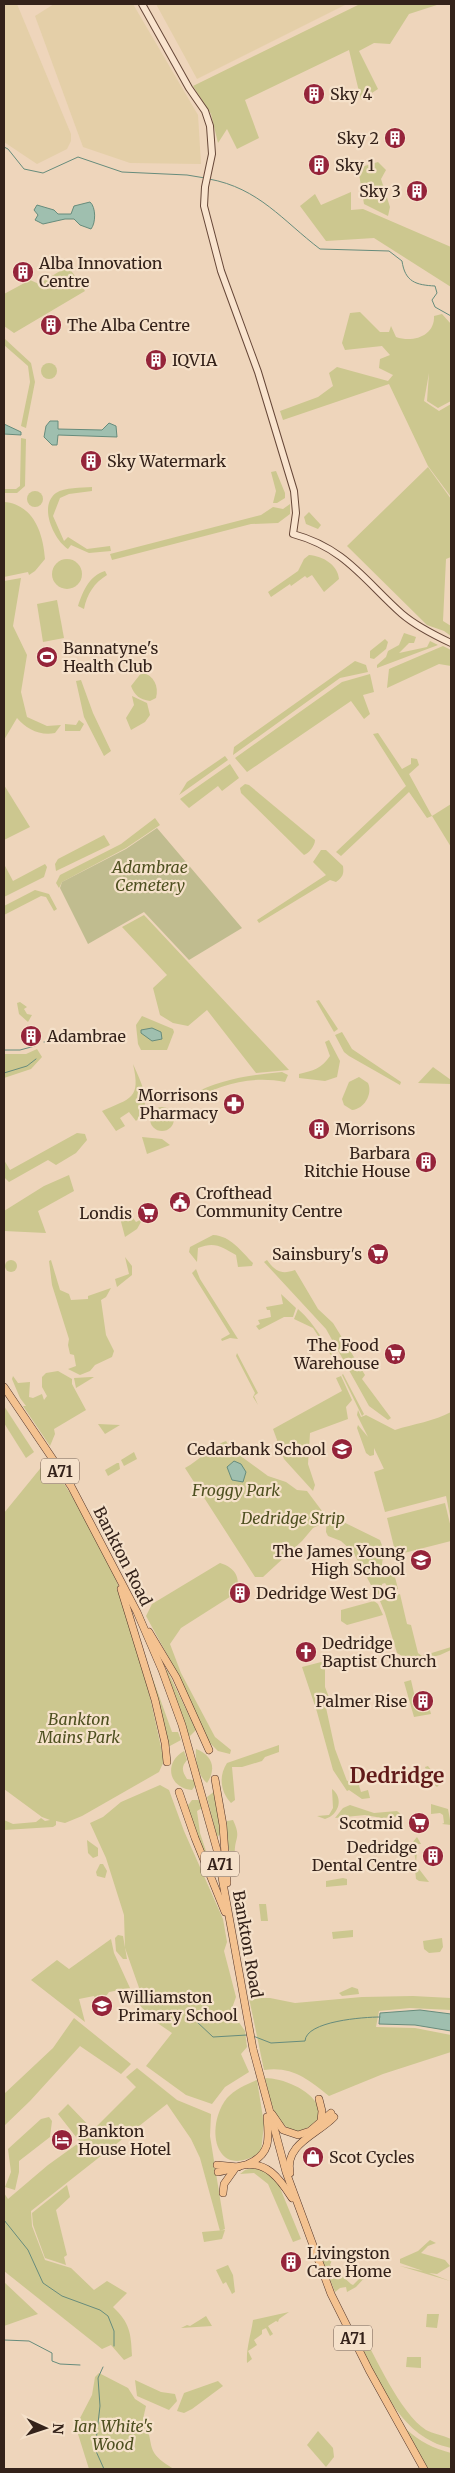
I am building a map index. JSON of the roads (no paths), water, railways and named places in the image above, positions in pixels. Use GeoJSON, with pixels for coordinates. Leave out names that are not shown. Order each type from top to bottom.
{"type":"FeatureCollection","features":[{"type":"Feature","properties":{"kind":"main road"},"geometry":{"type":"LineString","coordinates":[[142,4],[208,119],[212,141],[204,206],[221,271],[258,372],[294,491],[296,506],[293,534],[314,540],[337,552],[402,614],[451,643]]}},
{"type":"Feature","properties":{"kind":"main road","name":"Bankton Road"},"geometry":{"type":"LineString","coordinates":[[4,1386],[71,1486],[111,1559],[137,1612],[182,1725],[206,1806],[231,1922],[253,2049],[266,2102],[299,2209],[327,2284],[348,2328],[423,2469]]}},
{"type":"Feature","properties":{"kind":"main road"},"geometry":{"type":"LineString","coordinates":[[111,1559],[130,1613],[155,1700],[165,1743],[167,1762]]}},
{"type":"Feature","properties":{"kind":"main road"},"geometry":{"type":"LineString","coordinates":[[137,1612],[176,1677],[209,1750]]}},
{"type":"Feature","properties":{"kind":"main road"},"geometry":{"type":"LineString","coordinates":[[215,1779],[223,1825],[231,1922]]}},
{"type":"Feature","properties":{"kind":"main road"},"geometry":{"type":"LineString","coordinates":[[179,1792],[233,1936]]}},
{"type":"Feature","properties":{"kind":"main road"},"geometry":{"type":"LineString","coordinates":[[319,2099],[322,2111],[321,2121]]}},
{"type":"Feature","properties":{"kind":"main road"},"geometry":{"type":"LineString","coordinates":[[266,2102],[283,2130],[292,2134],[298,2135],[310,2131],[321,2121],[333,2115],[290,2156],[289,2169],[297,2200]]}},
{"type":"Feature","properties":{"kind":"main road"},"geometry":{"type":"LineString","coordinates":[[222,2193],[224,2184],[239,2167],[262,2157],[266,2150],[266,2102]]}},
{"type":"Feature","properties":{"kind":"main road"},"geometry":{"type":"LineString","coordinates":[[217,2169],[262,2167],[273,2172],[299,2209]]}},
{"type":"Feature","properties":{"kind":"waterway"},"geometry":{"type":"LineString","coordinates":[[4,147],[8,149],[24,169],[43,173],[78,157],[122,172],[187,175],[205,178]]}},
{"type":"Feature","properties":{"kind":"waterway"},"geometry":{"type":"LineString","coordinates":[[209,179],[227,183],[256,198],[320,249],[389,251],[402,261],[403,268],[412,281],[422,285],[435,286],[437,293],[432,300],[435,307],[451,316]]}},
{"type":"Feature","properties":{"kind":"waterway"},"geometry":{"type":"LineString","coordinates":[[44,1042],[76,1038]]}},
{"type":"Feature","properties":{"kind":"waterway"},"geometry":{"type":"LineString","coordinates":[[4,1050],[20,1050],[35,1046]]}},
{"type":"Feature","properties":{"kind":"waterway"},"geometry":{"type":"LineString","coordinates":[[4,1073],[27,1066],[36,1059]]}},
{"type":"Feature","properties":{"kind":"waterway"},"geometry":{"type":"LineString","coordinates":[[191,2008],[196,2021],[213,2037],[247,2035]]}},
{"type":"Feature","properties":{"kind":"waterway"},"geometry":{"type":"LineString","coordinates":[[253,2036],[271,2043],[305,2041],[308,2034],[325,2025],[350,2019],[380,2017]]}},
{"type":"Feature","properties":{"kind":"waterway"},"geometry":{"type":"LineString","coordinates":[[4,2220],[28,2250],[43,2283],[62,2296],[100,2310],[108,2316],[114,2331],[114,2346]]}},
{"type":"Feature","properties":{"kind":"waterway"},"geometry":{"type":"LineString","coordinates":[[4,2340],[29,2341],[52,2353],[52,2361],[60,2364],[80,2365]]}},
{"type":"Feature","properties":{"kind":"waterway"},"geometry":{"type":"LineString","coordinates":[[103,2367],[98,2378],[100,2406],[95,2449],[104,2469]]}},
{"type":"Feature","properties":{"kind":"place","name":"Sky 4"},"geometry":{"type":"Point","coordinates":[314,94]}},
{"type":"Feature","properties":{"kind":"place","name":"Sky 2"},"geometry":{"type":"Point","coordinates":[395,138]}},
{"type":"Feature","properties":{"kind":"place","name":"Sky 1"},"geometry":{"type":"Point","coordinates":[319,165]}},
{"type":"Feature","properties":{"kind":"place","name":"Sky 3"},"geometry":{"type":"Point","coordinates":[417,191]}},
{"type":"Feature","properties":{"kind":"place","name":"Alba Innovation Centre"},"geometry":{"type":"Point","coordinates":[23,272]}},
{"type":"Feature","properties":{"kind":"place","name":"The Alba Centre"},"geometry":{"type":"Point","coordinates":[51,325]}},
{"type":"Feature","properties":{"kind":"place","name":"IQVIA"},"geometry":{"type":"Point","coordinates":[156,360]}},
{"type":"Feature","properties":{"kind":"place","name":"Sky Watermark"},"geometry":{"type":"Point","coordinates":[91,461]}},
{"type":"Feature","properties":{"kind":"place","name":"Bannatyne's Health Club"},"geometry":{"type":"Point","coordinates":[47,657]}},
{"type":"Feature","properties":{"kind":"place","name":"Adambrae"},"geometry":{"type":"Point","coordinates":[31,1036]}},
{"type":"Feature","properties":{"kind":"place","name":"Morrisons Pharmacy"},"geometry":{"type":"Point","coordinates":[234,1104]}},
{"type":"Feature","properties":{"kind":"place","name":"Morrisons"},"geometry":{"type":"Point","coordinates":[319,1129]}},
{"type":"Feature","properties":{"kind":"place","name":"Barbara Ritchie House"},"geometry":{"type":"Point","coordinates":[426,1162]}},
{"type":"Feature","properties":{"kind":"place","name":"Crofthead Community Centre"},"geometry":{"type":"Point","coordinates":[180,1202]}},
{"type":"Feature","properties":{"kind":"place","name":"Londis"},"geometry":{"type":"Point","coordinates":[148,1213]}},
{"type":"Feature","properties":{"kind":"place","name":"Sainsbury's"},"geometry":{"type":"Point","coordinates":[378,1254]}},
{"type":"Feature","properties":{"kind":"place","name":"The Food Warehouse"},"geometry":{"type":"Point","coordinates":[395,1354]}},
{"type":"Feature","properties":{"kind":"place","name":"Cedarbank School"},"geometry":{"type":"Point","coordinates":[342,1449]}},
{"type":"Feature","properties":{"kind":"place","name":"The James Young High School"},"geometry":{"type":"Point","coordinates":[421,1560]}},
{"type":"Feature","properties":{"kind":"place","name":"Dedridge West DG"},"geometry":{"type":"Point","coordinates":[240,1593]}},
{"type":"Feature","properties":{"kind":"place","name":"Dedridge Baptist Church"},"geometry":{"type":"Point","coordinates":[306,1652]}},
{"type":"Feature","properties":{"kind":"place","name":"Palmer Rise"},"geometry":{"type":"Point","coordinates":[423,1701]}},
{"type":"Feature","properties":{"kind":"place","name":"Scotmid"},"geometry":{"type":"Point","coordinates":[419,1823]}},
{"type":"Feature","properties":{"kind":"place","name":"Dedridge Dental Centre"},"geometry":{"type":"Point","coordinates":[433,1856]}},
{"type":"Feature","properties":{"kind":"place","name":"Williamston Primary School"},"geometry":{"type":"Point","coordinates":[102,2006]}},
{"type":"Feature","properties":{"kind":"place","name":"Bankton House Hotel"},"geometry":{"type":"Point","coordinates":[62,2140]}},
{"type":"Feature","properties":{"kind":"place","name":"Scot Cycles"},"geometry":{"type":"Point","coordinates":[313,2157]}},
{"type":"Feature","properties":{"kind":"place","name":"Livingston Care Home"},"geometry":{"type":"Point","coordinates":[291,2262]}},
{"type":"Feature","properties":{"kind":"district","name":"Dedridge"},"geometry":{"type":"Point","coordinates":[397,1775]}},
{"type":"Feature","properties":{"kind":"park label","name":"Adambrae Cemetery"},"geometry":{"type":"Point","coordinates":[150,876]}},
{"type":"Feature","properties":{"kind":"park label","name":"Froggy Park"},"geometry":{"type":"Point","coordinates":[236,1490]}},
{"type":"Feature","properties":{"kind":"park label","name":"Dedridge Strip"},"geometry":{"type":"Point","coordinates":[293,1518]}},
{"type":"Feature","properties":{"kind":"park label","name":"Bankton Mains Park"},"geometry":{"type":"Point","coordinates":[79,1728]}},
{"type":"Feature","properties":{"kind":"park label","name":"Ian White's Wood"},"geometry":{"type":"Point","coordinates":[113,2435]}}]}
